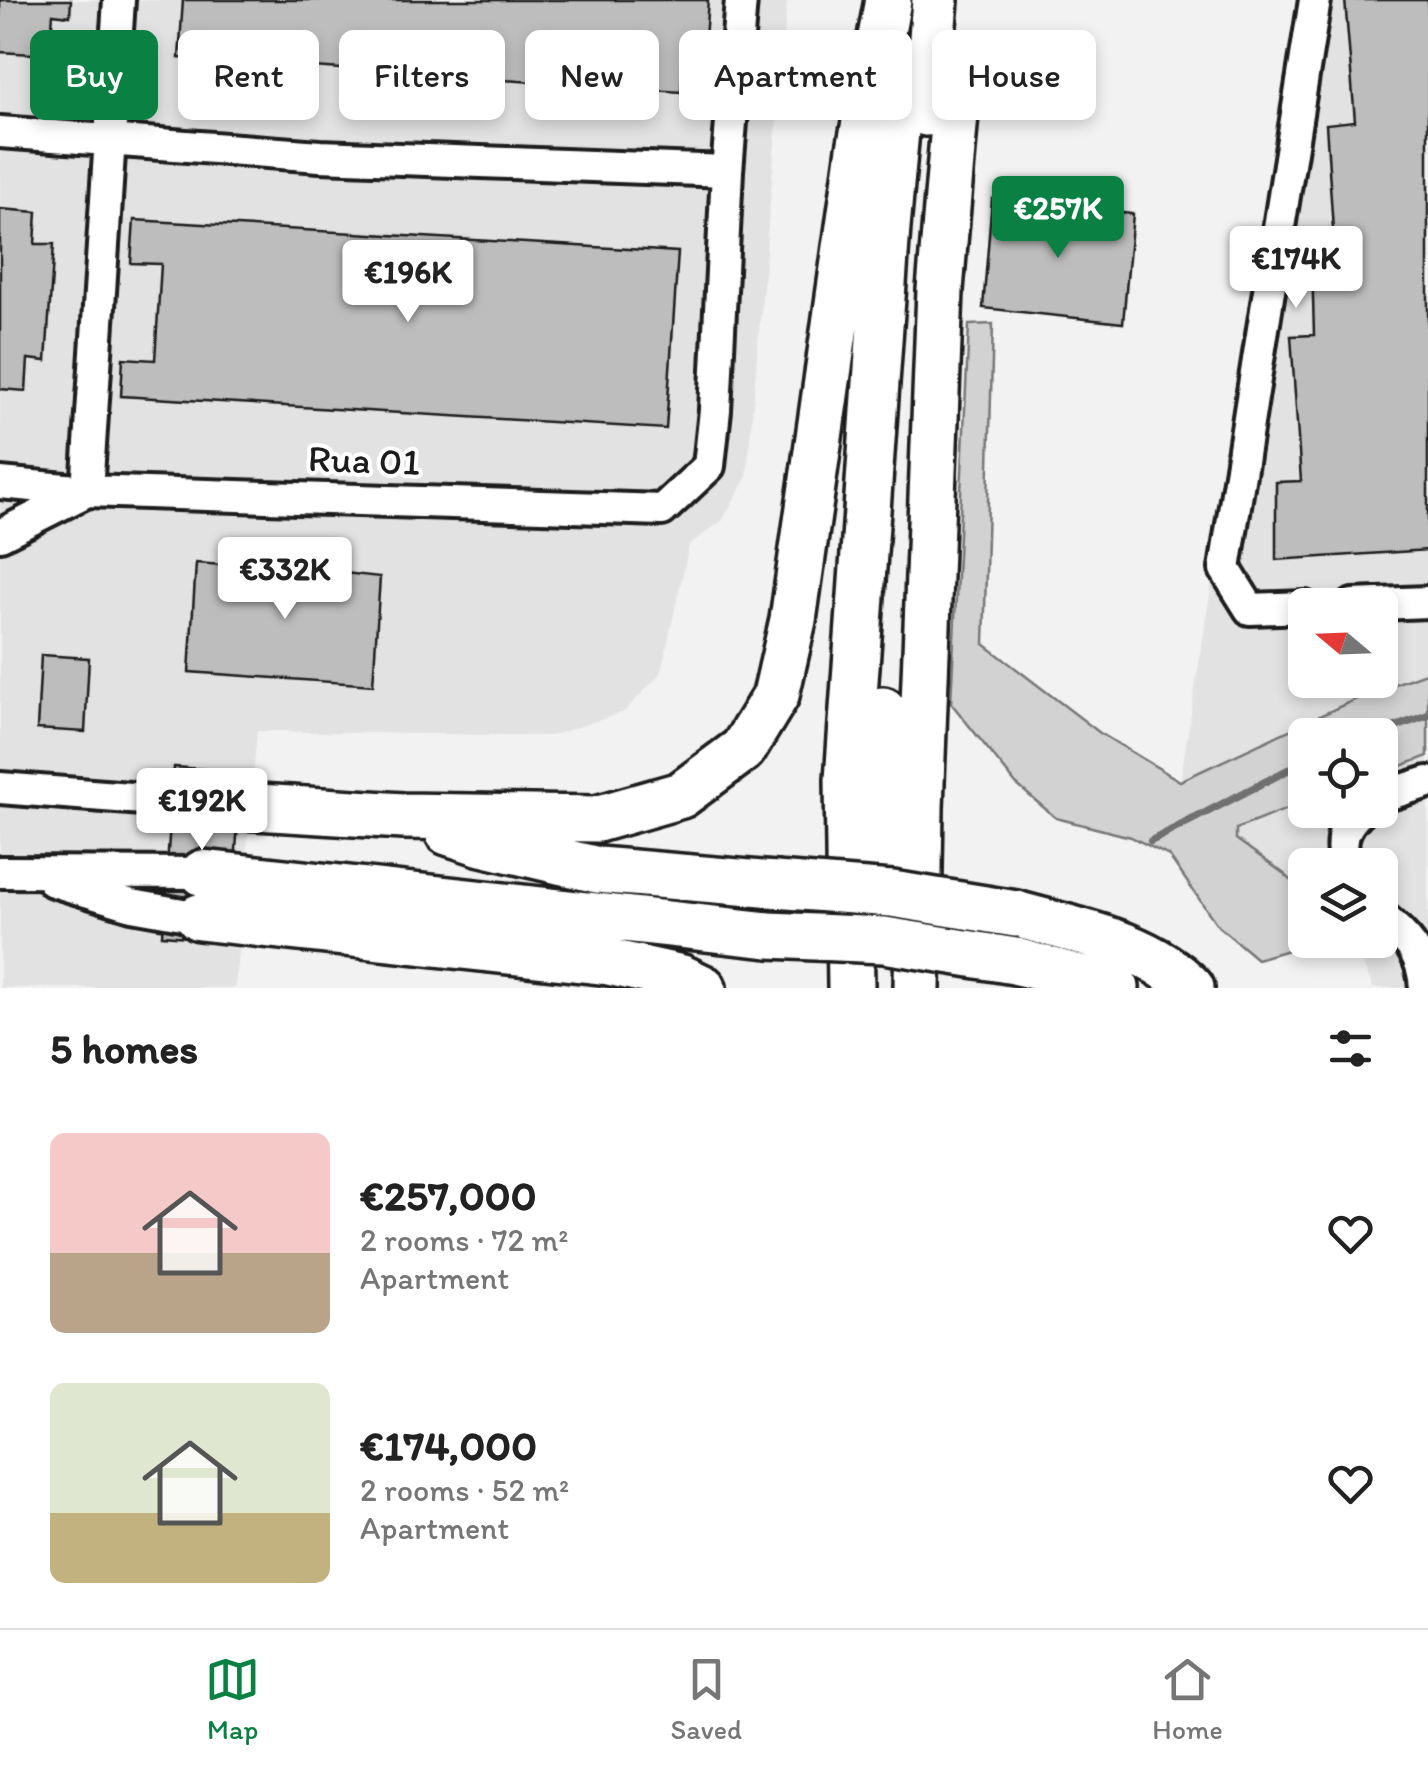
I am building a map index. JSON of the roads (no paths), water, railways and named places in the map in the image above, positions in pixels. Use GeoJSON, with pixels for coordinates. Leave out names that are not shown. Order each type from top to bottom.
{"type":"FeatureCollection","features":[{"type":"Feature","properties":{"kind":"highway"},"geometry":{"type":"LineString","coordinates":[[208,804],[403,816],[597,819],[681,795],[743,749],[776,695],[793,620],[860,149],[888,0]]}},
{"type":"Feature","properties":{"kind":"highway"},"geometry":{"type":"LineString","coordinates":[[851,988],[848,780],[887,227],[908,0]]}},
{"type":"Feature","properties":{"kind":"highway"},"geometry":{"type":"LineString","coordinates":[[877,988],[881,736],[935,0]]}},
{"type":"Feature","properties":{"kind":"highway"},"geometry":{"type":"LineString","coordinates":[[917,988],[940,290],[964,0]]}},
{"type":"Feature","properties":{"kind":"highway"},"geometry":{"type":"LineString","coordinates":[[920,808],[933,988]]}},
{"type":"Feature","properties":{"kind":"highway"},"geometry":{"type":"LineString","coordinates":[[403,816],[482,843],[598,870],[892,894],[1016,914],[1130,948],[1175,971],[1192,988]]}},
{"type":"Feature","properties":{"kind":"highway"},"geometry":{"type":"LineString","coordinates":[[203,872],[769,934],[884,940],[1015,961],[1116,988]]}},
{"type":"Feature","properties":{"kind":"highway"},"geometry":{"type":"LineString","coordinates":[[200,917],[609,962],[682,978],[702,988]]}},
{"type":"Feature","properties":{"kind":"street"},"geometry":{"type":"LineString","coordinates":[[0,535],[87,491],[118,0]]}},
{"type":"Feature","properties":{"kind":"street"},"geometry":{"type":"LineString","coordinates":[[0,132],[320,156],[727,171],[741,0]]}},
{"type":"Feature","properties":{"kind":"street"},"geometry":{"type":"LineString","coordinates":[[1288,608],[1250,609],[1225,568],[1316,0]]}},
{"type":"Feature","properties":{"kind":"street","name":"Rua 01"},"geometry":{"type":"LineString","coordinates":[[0,483],[87,491],[662,510],[709,466],[727,171]]}},
{"type":"Feature","properties":{"kind":"street"},"geometry":{"type":"LineString","coordinates":[[1398,603],[1428,602]]}},
{"type":"Feature","properties":{"kind":"street"},"geometry":{"type":"LineString","coordinates":[[1398,791],[1428,782]]}},
{"type":"Feature","properties":{"kind":"street"},"geometry":{"type":"LineString","coordinates":[[0,788],[208,804]]}},
{"type":"Feature","properties":{"kind":"street"},"geometry":{"type":"LineString","coordinates":[[8,871],[203,872]]}},
{"type":"Feature","properties":{"kind":"street"},"geometry":{"type":"LineString","coordinates":[[8,871],[132,905],[200,917]]}},
{"type":"Feature","properties":{"kind":"street"},"geometry":{"type":"LineString","coordinates":[[1398,931],[1410,941],[1424,968],[1425,988]]}},
{"type":"Feature","properties":{"kind":"waterway"},"geometry":{"type":"LineString","coordinates":[[1398,726],[1428,715]]}},
{"type":"Feature","properties":{"kind":"waterway"},"geometry":{"type":"LineString","coordinates":[[1151,841],[1288,770]]}}]}
